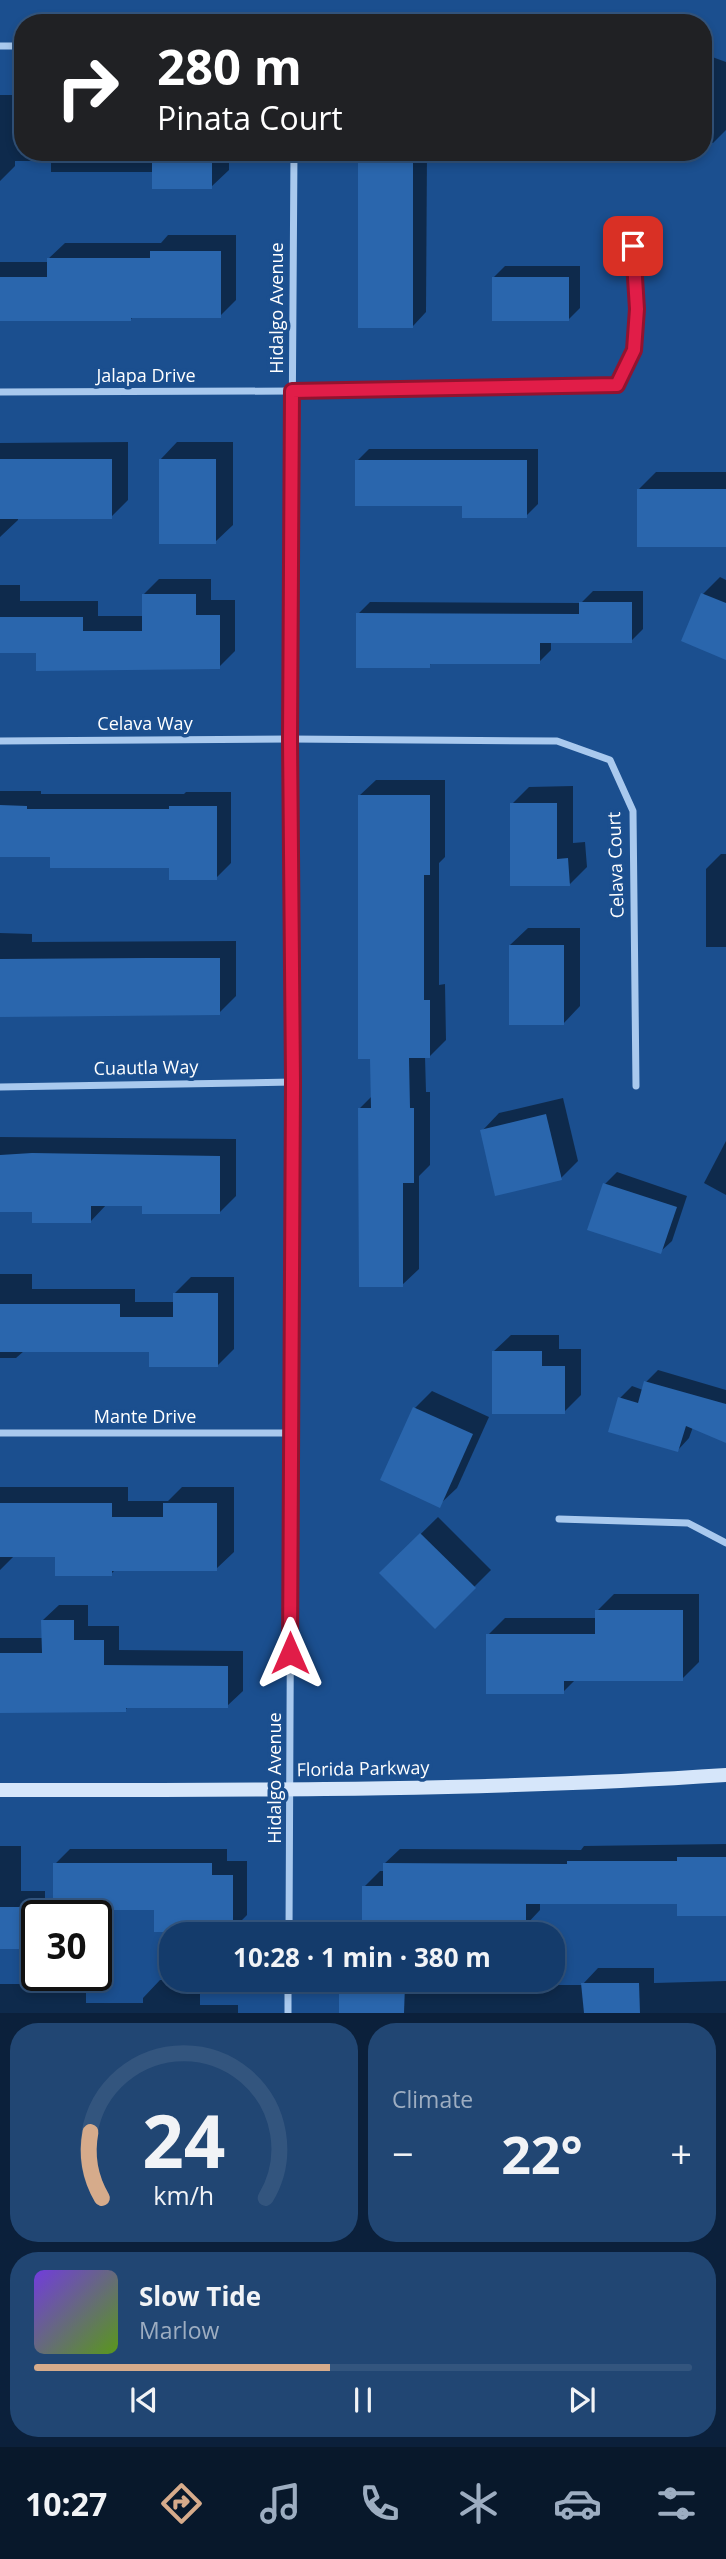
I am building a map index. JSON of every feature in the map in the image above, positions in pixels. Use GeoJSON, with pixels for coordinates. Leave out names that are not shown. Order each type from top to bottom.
{"type":"FeatureCollection","features":[{"type":"Feature","properties":{"kind":"street","name":"Hidalgo Avenue"},"geometry":{"type":"LineString","coordinates":[[289,1922],[293,1082],[290,739],[294,161]]}},
{"type":"Feature","properties":{"kind":"street","name":"Jalapa Drive"},"geometry":{"type":"LineString","coordinates":[[0,392],[292,391],[617,385],[634,350],[637,309],[632,224]]}},
{"type":"Feature","properties":{"kind":"street","name":"Celava Way"},"geometry":{"type":"LineString","coordinates":[[0,741],[290,739]]}},
{"type":"Feature","properties":{"kind":"street","name":"Celava Court"},"geometry":{"type":"LineString","coordinates":[[290,739],[556,741],[610,760],[634,811],[636,1086]]}},
{"type":"Feature","properties":{"kind":"street","name":"Cuautla Way"},"geometry":{"type":"LineString","coordinates":[[0,1087],[293,1082]]}},
{"type":"Feature","properties":{"kind":"street","name":"Mante Drive"},"geometry":{"type":"LineString","coordinates":[[0,1433],[290,1433]]}},
{"type":"Feature","properties":{"kind":"street"},"geometry":{"type":"LineString","coordinates":[[559,1519],[688,1523],[726,1544]]}},
{"type":"Feature","properties":{"kind":"street","name":"Florida Parkway"},"geometry":{"type":"LineString","coordinates":[[0,1790],[290,1790],[625,1782],[726,1775]]}},
{"type":"Feature","properties":{"kind":"street"},"geometry":{"type":"LineString","coordinates":[[288,1992],[288,2013]]}},
{"type":"Feature","properties":{"kind":"building"},"geometry":{"type":"Polygon","coordinates":[[[152,161],[212,161],[212,189],[152,189],[152,161]]]}},
{"type":"Feature","properties":{"kind":"building"},"geometry":{"type":"Polygon","coordinates":[[[358,161],[413,161],[413,328],[358,328],[358,161]]]}},
{"type":"Feature","properties":{"kind":"building"},"geometry":{"type":"Polygon","coordinates":[[[150,251],[221,251],[221,318],[0,321],[0,277],[47,277],[47,258],[150,258],[150,251]]]}},
{"type":"Feature","properties":{"kind":"building"},"geometry":{"type":"Polygon","coordinates":[[[492,277],[569,277],[569,321],[492,321],[492,277]]]}},
{"type":"Feature","properties":{"kind":"building"},"geometry":{"type":"Polygon","coordinates":[[[0,459],[112,459],[112,519],[0,519],[0,459]]]}},
{"type":"Feature","properties":{"kind":"building"},"geometry":{"type":"Polygon","coordinates":[[[159,459],[216,459],[216,544],[159,544],[159,459]]]}},
{"type":"Feature","properties":{"kind":"building"},"geometry":{"type":"Polygon","coordinates":[[[355,460],[527,460],[527,518],[462,518],[462,506],[355,506],[355,460]]]}},
{"type":"Feature","properties":{"kind":"building"},"geometry":{"type":"Polygon","coordinates":[[[637,489],[726,489],[726,547],[637,547],[637,489]]]}},
{"type":"Feature","properties":{"kind":"building"},"geometry":{"type":"Polygon","coordinates":[[[701,593],[726,603],[726,660],[681,641],[701,593]]]}},
{"type":"Feature","properties":{"kind":"building"},"geometry":{"type":"Polygon","coordinates":[[[142,594],[196,594],[196,615],[220,615],[220,669],[36,671],[36,653],[0,653],[0,617],[83,617],[83,631],[142,631],[142,594]]]}},
{"type":"Feature","properties":{"kind":"building"},"geometry":{"type":"Polygon","coordinates":[[[579,602],[632,602],[632,643],[540,643],[540,664],[430,664],[430,668],[356,668],[356,613],[579,614],[579,602]]]}},
{"type":"Feature","properties":{"kind":"building"},"geometry":{"type":"Polygon","coordinates":[[[358,795],[430,795],[430,875],[424,875],[424,1000],[430,1000],[430,1058],[409,1058],[410,1108],[414,1108],[414,1183],[403,1183],[403,1287],[359,1287],[358,1108],[371,1108],[370,1059],[358,1059],[358,795]]]}},
{"type":"Feature","properties":{"kind":"building"},"geometry":{"type":"Polygon","coordinates":[[[510,803],[557,803],[557,859],[568,858],[570,886],[510,886],[510,803]]]}},
{"type":"Feature","properties":{"kind":"building"},"geometry":{"type":"Polygon","coordinates":[[[0,805],[27,806],[27,809],[169,809],[169,806],[217,806],[217,880],[169,880],[169,868],[50,868],[50,857],[0,857],[0,805]]]}},
{"type":"Feature","properties":{"kind":"building"},"geometry":{"type":"Polygon","coordinates":[[[509,945],[564,945],[564,1025],[509,1025],[509,945]]]}},
{"type":"Feature","properties":{"kind":"building"},"geometry":{"type":"Polygon","coordinates":[[[220,958],[220,1015],[0,1017],[0,959],[220,958]]]}},
{"type":"Feature","properties":{"kind":"building"},"geometry":{"type":"Polygon","coordinates":[[[546,1114],[562,1180],[495,1196],[480,1130],[546,1114]]]}},
{"type":"Feature","properties":{"kind":"building"},"geometry":{"type":"Polygon","coordinates":[[[32,1153],[220,1156],[220,1214],[142,1214],[142,1206],[91,1206],[91,1223],[32,1223],[32,1212],[0,1212],[0,1155],[32,1153]]]}},
{"type":"Feature","properties":{"kind":"building"},"geometry":{"type":"Polygon","coordinates":[[[603,1183],[677,1207],[661,1254],[587,1230],[603,1183]]]}},
{"type":"Feature","properties":{"kind":"building"},"geometry":{"type":"Polygon","coordinates":[[[173,1293],[218,1293],[218,1367],[149,1367],[149,1352],[0,1352],[0,1304],[120,1304],[120,1317],[173,1317],[173,1293]]]}},
{"type":"Feature","properties":{"kind":"building"},"geometry":{"type":"Polygon","coordinates":[[[492,1351],[542,1351],[542,1366],[565,1366],[565,1414],[492,1414],[492,1351]]]}},
{"type":"Feature","properties":{"kind":"building"},"geometry":{"type":"Polygon","coordinates":[[[644,1381],[726,1404],[726,1443],[686,1426],[678,1452],[608,1432],[618,1397],[638,1403],[644,1381]]]}},
{"type":"Feature","properties":{"kind":"building"},"geometry":{"type":"Polygon","coordinates":[[[413,1407],[473,1434],[440,1508],[380,1480],[413,1407]]]}},
{"type":"Feature","properties":{"kind":"building"},"geometry":{"type":"Polygon","coordinates":[[[0,1503],[112,1503],[112,1517],[163,1517],[163,1503],[217,1503],[217,1571],[112,1571],[112,1576],[55,1576],[55,1557],[0,1557],[0,1503]]]}},
{"type":"Feature","properties":{"kind":"building"},"geometry":{"type":"Polygon","coordinates":[[[420,1533],[476,1588],[435,1629],[379,1573],[420,1533]]]}},
{"type":"Feature","properties":{"kind":"building"},"geometry":{"type":"Polygon","coordinates":[[[595,1610],[683,1610],[683,1681],[564,1681],[564,1694],[486,1694],[486,1634],[595,1634],[595,1610]]]}},
{"type":"Feature","properties":{"kind":"building"},"geometry":{"type":"Polygon","coordinates":[[[41,1620],[74,1620],[74,1640],[104,1640],[104,1665],[228,1666],[228,1708],[126,1708],[126,1712],[0,1713],[0,1653],[42,1653],[41,1620]]]}},
{"type":"Feature","properties":{"kind":"building"},"geometry":{"type":"Polygon","coordinates":[[[677,1857],[726,1857],[726,1916],[677,1916],[677,1904],[526,1904],[526,1922],[362,1922],[362,1886],[383,1886],[383,1863],[567,1864],[567,1861],[677,1861],[677,1857]]]}},
{"type":"Feature","properties":{"kind":"building"},"geometry":{"type":"Polygon","coordinates":[[[53,1863],[212,1863],[212,1875],[233,1875],[233,1922],[159,1922],[159,1932],[154,1932],[154,1910],[112,1910],[112,1900],[53,1900],[53,1863]]]}},
{"type":"Feature","properties":{"kind":"building"},"geometry":{"type":"Polygon","coordinates":[[[0,1907],[21,1907],[21,1949],[0,1949],[0,1907]]]}},
{"type":"Feature","properties":{"kind":"building"},"geometry":{"type":"Polygon","coordinates":[[[581,1983],[639,1983],[640,2013],[584,2013],[581,1983]]]}},
{"type":"Feature","properties":{"kind":"building"},"geometry":{"type":"Polygon","coordinates":[[[339,1992],[405,1992],[404,2013],[339,2013],[339,1992]]]}},
{"type":"Feature","properties":{"kind":"route"},"geometry":{"type":"LineString","coordinates":[[290,1653],[292,391],[617,385],[634,350],[637,309],[633,246]]}}]}
